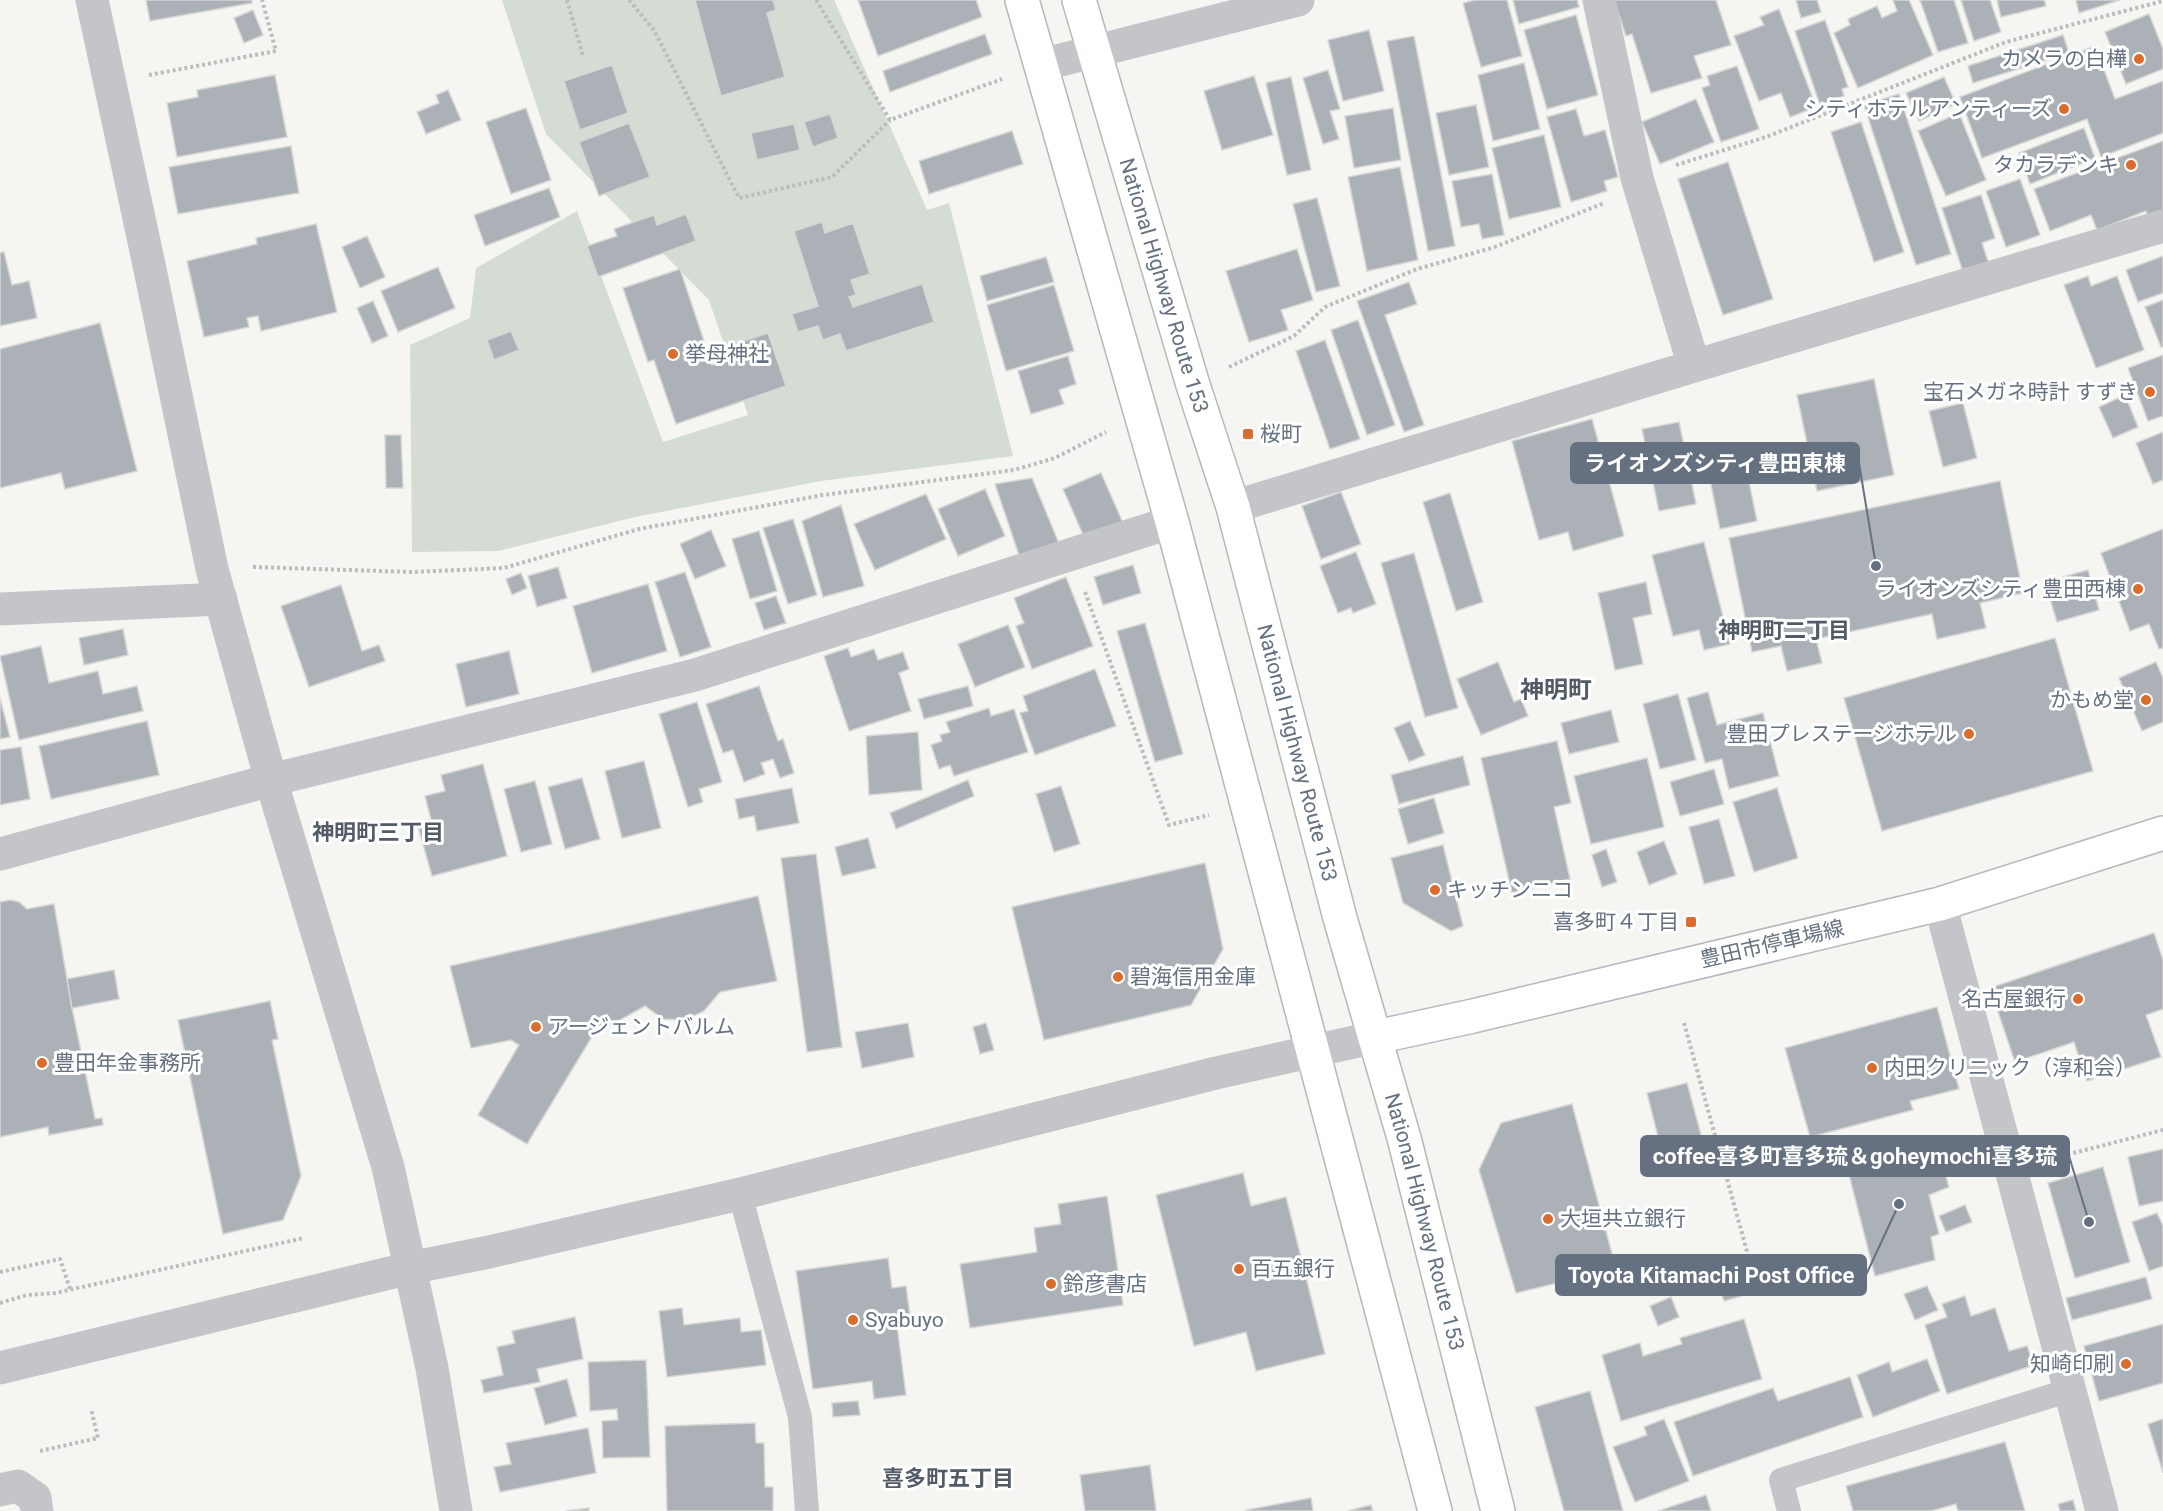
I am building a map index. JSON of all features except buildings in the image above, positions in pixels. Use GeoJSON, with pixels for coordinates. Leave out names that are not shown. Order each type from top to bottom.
{"type":"FeatureCollection","features":[{"type":"Feature","properties":{"kind":"main road"},"geometry":{"type":"LineString","coordinates":[[1022,0],[1173,522],[1435,1511]]}},
{"type":"Feature","properties":{"kind":"main road","name":"National Highway Route 153"},"geometry":{"type":"LineString","coordinates":[[1079,0],[1193,385],[1233,507],[1340,918],[1404,1138],[1498,1511]]}},
{"type":"Feature","properties":{"kind":"main road","name":"豊田市停車場線"},"geometry":{"type":"LineString","coordinates":[[1376,1037],[1941,904],[2163,833]]}},
{"type":"Feature","properties":{"kind":"street"},"geometry":{"type":"LineString","coordinates":[[92,0],[212,569],[271,780],[388,1167],[432,1368],[456,1511]]}},
{"type":"Feature","properties":{"kind":"street"},"geometry":{"type":"LineString","coordinates":[[1041,64],[1298,0]]}},
{"type":"Feature","properties":{"kind":"street"},"geometry":{"type":"LineString","coordinates":[[1599,0],[1637,178],[1694,366]]}},
{"type":"Feature","properties":{"kind":"street"},"geometry":{"type":"LineString","coordinates":[[1233,507],[2163,226]]}},
{"type":"Feature","properties":{"kind":"street"},"geometry":{"type":"LineString","coordinates":[[0,854],[271,780],[695,675],[1173,522]]}},
{"type":"Feature","properties":{"kind":"street"},"geometry":{"type":"LineString","coordinates":[[0,609],[221,599]]}},
{"type":"Feature","properties":{"kind":"street"},"geometry":{"type":"LineString","coordinates":[[1941,904],[2102,1511]]}},
{"type":"Feature","properties":{"kind":"street"},"geometry":{"type":"LineString","coordinates":[[0,1368],[410,1268],[741,1194],[1314,1049],[1376,1037]]}},
{"type":"Feature","properties":{"kind":"street"},"geometry":{"type":"LineString","coordinates":[[0,1490],[18,1486],[35,1498],[38,1511]]}},
{"type":"Feature","properties":{"kind":"lane"},"geometry":{"type":"LineString","coordinates":[[741,1194],[800,1417],[807,1511]]}},
{"type":"Feature","properties":{"kind":"lane"},"geometry":{"type":"LineString","coordinates":[[1790,1511],[1781,1480],[2070,1390]]}},
{"type":"Feature","properties":{"kind":"path"},"geometry":{"type":"LineString","coordinates":[[144,76],[276,51],[262,0]]}},
{"type":"Feature","properties":{"kind":"path"},"geometry":{"type":"LineString","coordinates":[[567,0],[583,56]]}},
{"type":"Feature","properties":{"kind":"path"},"geometry":{"type":"LineString","coordinates":[[630,0],[654,30],[739,198],[832,177],[890,120],[1041,64]]}},
{"type":"Feature","properties":{"kind":"path"},"geometry":{"type":"LineString","coordinates":[[816,0],[890,120]]}},
{"type":"Feature","properties":{"kind":"path"},"geometry":{"type":"LineString","coordinates":[[250,567],[412,572],[504,568],[639,529],[823,495],[1014,470],[1055,458],[1141,413]]}},
{"type":"Feature","properties":{"kind":"path"},"geometry":{"type":"LineString","coordinates":[[1071,555],[1169,825],[1215,813]]}},
{"type":"Feature","properties":{"kind":"path"},"geometry":{"type":"LineString","coordinates":[[1684,1023],[1759,1295]]}},
{"type":"Feature","properties":{"kind":"path"},"geometry":{"type":"LineString","coordinates":[[2011,1169],[2163,1131]]}},
{"type":"Feature","properties":{"kind":"path"},"geometry":{"type":"LineString","coordinates":[[0,1303],[27,1295],[70,1289],[304,1239]]}},
{"type":"Feature","properties":{"kind":"path"},"geometry":{"type":"LineString","coordinates":[[0,1272],[60,1259],[70,1289]]}},
{"type":"Feature","properties":{"kind":"path"},"geometry":{"type":"LineString","coordinates":[[31,1454],[98,1438],[91,1409]]}},
{"type":"Feature","properties":{"kind":"shaded area"},"geometry":{"type":"Polygon","coordinates":[[[502,0],[834,0],[927,210],[949,203],[1013,456],[821,481],[635,517],[498,551],[412,552],[410,345],[470,318],[476,268],[577,211],[663,442],[748,415],[709,300],[546,134],[502,0]]]}},
{"type":"Feature","properties":{"kind":"place","name":"カメラの白樺"},"geometry":{"type":"Point","coordinates":[2139,59]}},
{"type":"Feature","properties":{"kind":"place","name":"シティホテルアンティーズ"},"geometry":{"type":"Point","coordinates":[2064,109]}},
{"type":"Feature","properties":{"kind":"place","name":"タカラデンキ"},"geometry":{"type":"Point","coordinates":[2131,165]}},
{"type":"Feature","properties":{"kind":"place","name":"挙母神社"},"geometry":{"type":"Point","coordinates":[673,354]}},
{"type":"Feature","properties":{"kind":"place","name":"宝石メガネ時計 すずき"},"geometry":{"type":"Point","coordinates":[2150,392]}},
{"type":"Feature","properties":{"kind":"place","name":"桜町"},"geometry":{"type":"Point","coordinates":[1248,434]}},
{"type":"Feature","properties":{"kind":"place","name":"ライオンズシティ豊田東棟"},"geometry":{"type":"Point","coordinates":[1876,566]}},
{"type":"Feature","properties":{"kind":"place","name":"ライオンズシティ豊田西棟"},"geometry":{"type":"Point","coordinates":[2138,589]}},
{"type":"Feature","properties":{"kind":"place","name":"かもめ堂"},"geometry":{"type":"Point","coordinates":[2146,700]}},
{"type":"Feature","properties":{"kind":"place","name":"豊田プレステージホテル"},"geometry":{"type":"Point","coordinates":[1969,734]}},
{"type":"Feature","properties":{"kind":"place","name":"キッチンニコ"},"geometry":{"type":"Point","coordinates":[1435,890]}},
{"type":"Feature","properties":{"kind":"place","name":"喜多町４丁目"},"geometry":{"type":"Point","coordinates":[1691,922]}},
{"type":"Feature","properties":{"kind":"place","name":"碧海信用金庫"},"geometry":{"type":"Point","coordinates":[1118,977]}},
{"type":"Feature","properties":{"kind":"place","name":"名古屋銀行"},"geometry":{"type":"Point","coordinates":[2078,999]}},
{"type":"Feature","properties":{"kind":"place","name":"アージェントバルム"},"geometry":{"type":"Point","coordinates":[536,1027]}},
{"type":"Feature","properties":{"kind":"place","name":"豊田年金事務所"},"geometry":{"type":"Point","coordinates":[42,1063]}},
{"type":"Feature","properties":{"kind":"place","name":"内田クリニック（淳和会）"},"geometry":{"type":"Point","coordinates":[1872,1068]}},
{"type":"Feature","properties":{"kind":"place","name":"Toyota Kitamachi Post Office"},"geometry":{"type":"Point","coordinates":[1899,1204]}},
{"type":"Feature","properties":{"kind":"place","name":"大垣共立銀行"},"geometry":{"type":"Point","coordinates":[1548,1219]}},
{"type":"Feature","properties":{"kind":"place","name":"coffee喜多町喜多琉＆goheymochi喜多琉"},"geometry":{"type":"Point","coordinates":[2089,1222]}},
{"type":"Feature","properties":{"kind":"place","name":"百五銀行"},"geometry":{"type":"Point","coordinates":[1239,1269]}},
{"type":"Feature","properties":{"kind":"place","name":"鈴彦書店"},"geometry":{"type":"Point","coordinates":[1051,1284]}},
{"type":"Feature","properties":{"kind":"place","name":"Syabuyo"},"geometry":{"type":"Point","coordinates":[853,1320]}},
{"type":"Feature","properties":{"kind":"place","name":"知崎印刷"},"geometry":{"type":"Point","coordinates":[2126,1364]}},
{"type":"Feature","properties":{"kind":"district","name":"神明町二丁目"},"geometry":{"type":"Point","coordinates":[1784,630]}},
{"type":"Feature","properties":{"kind":"district","name":"神明町"},"geometry":{"type":"Point","coordinates":[1556,690]}},
{"type":"Feature","properties":{"kind":"district","name":"神明町三丁目"},"geometry":{"type":"Point","coordinates":[378,832]}},
{"type":"Feature","properties":{"kind":"district","name":"喜多町五丁目"},"geometry":{"type":"Point","coordinates":[948,1478]}}]}
